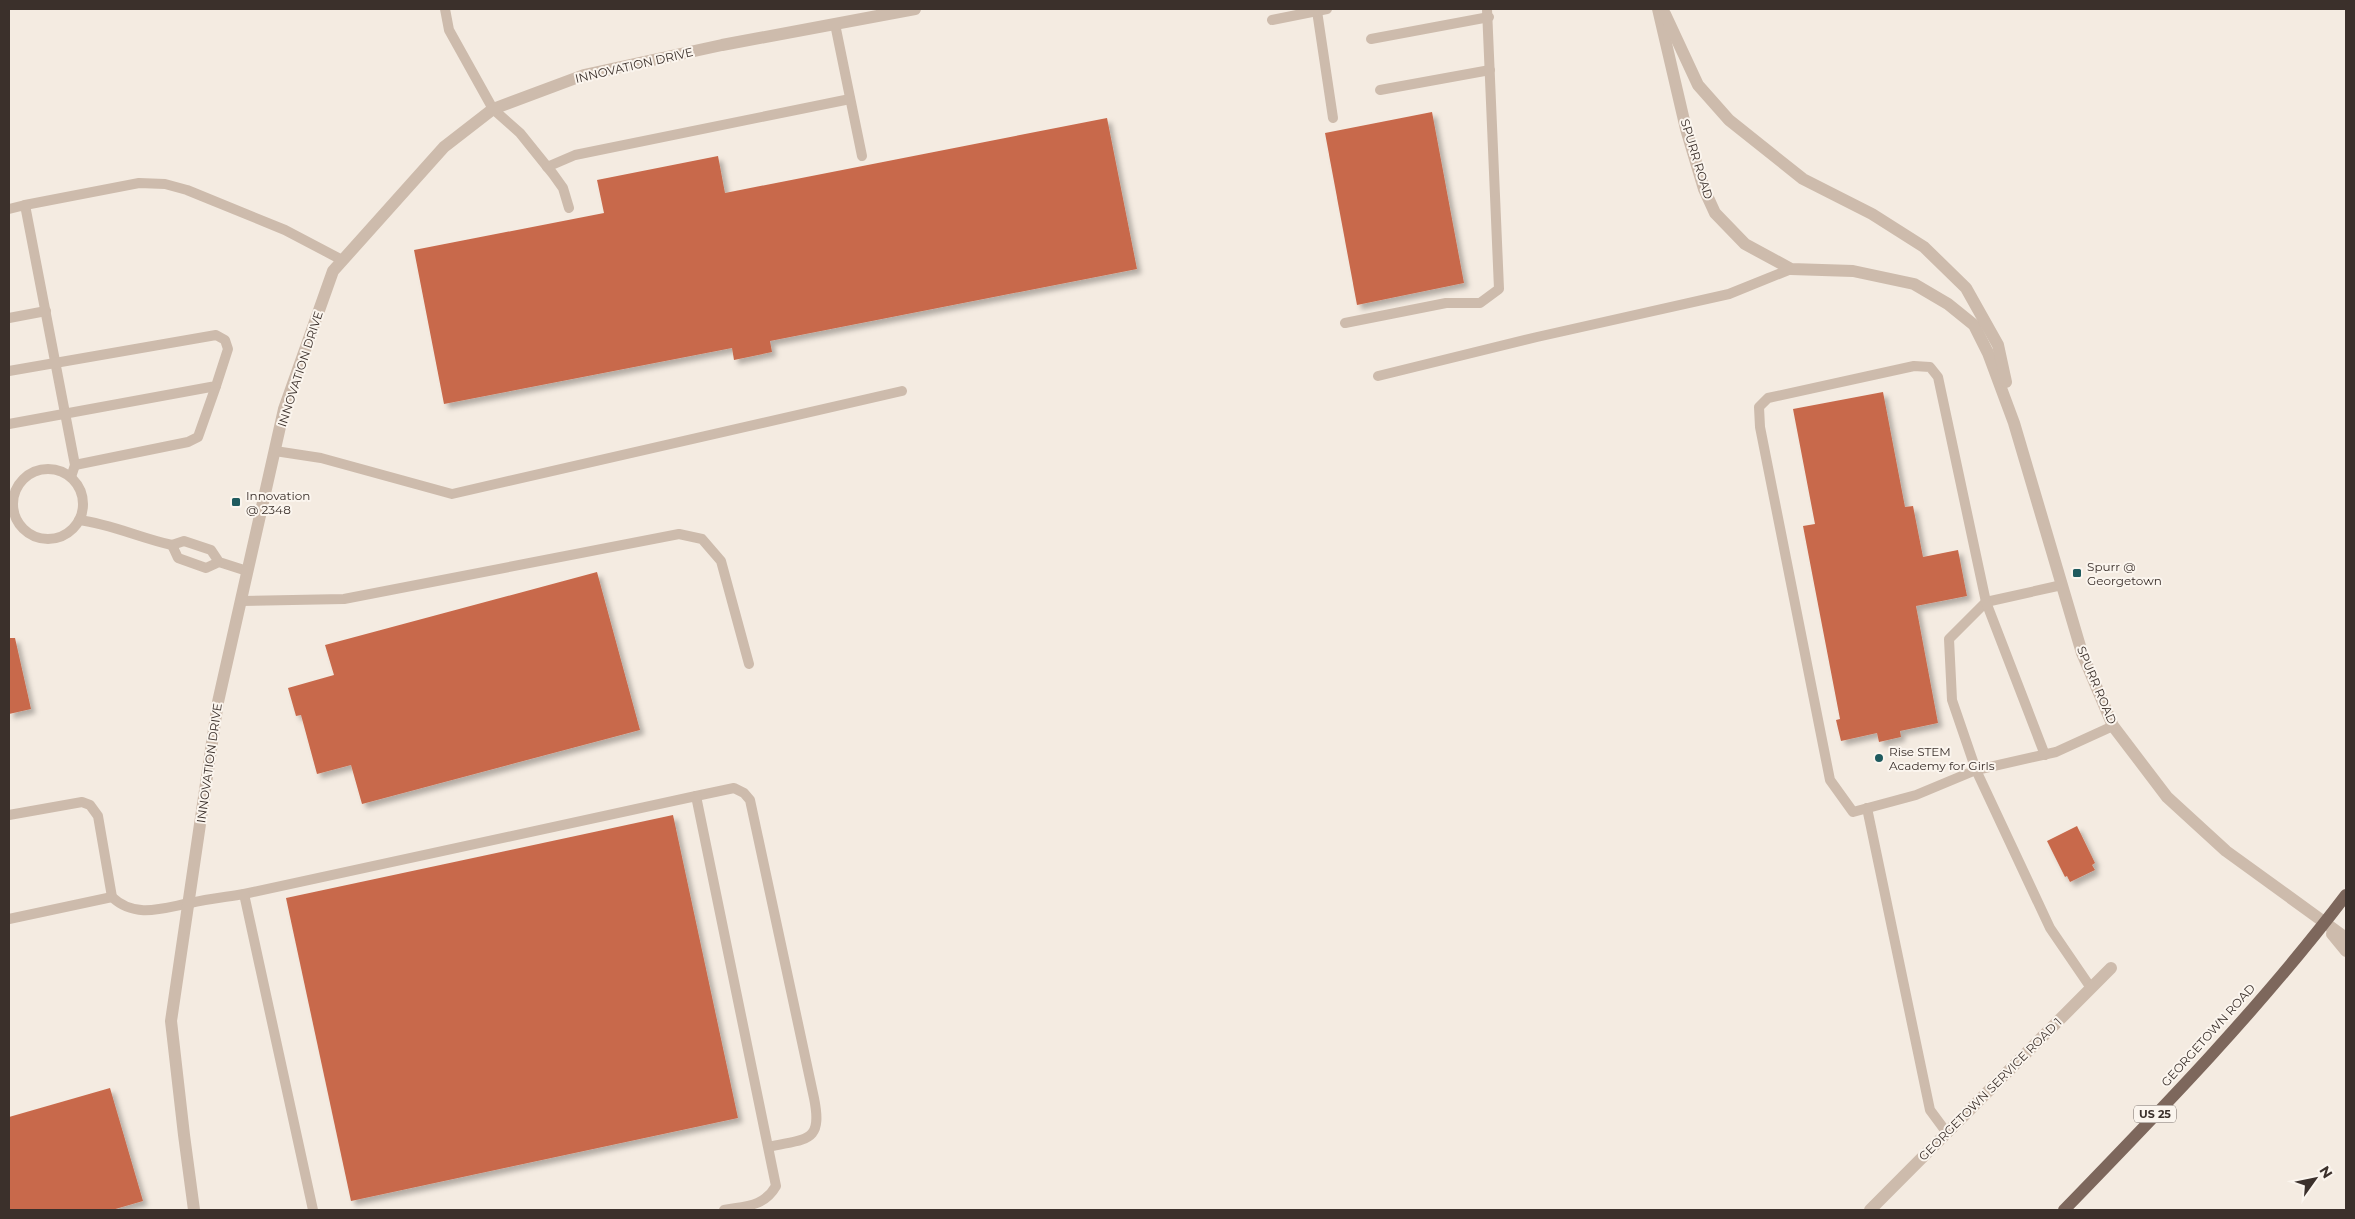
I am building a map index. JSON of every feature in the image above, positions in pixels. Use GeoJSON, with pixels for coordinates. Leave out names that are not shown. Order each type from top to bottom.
{"type":"FeatureCollection","features":[{"type":"Feature","properties":{"kind":"main road","name":"GEORGETOWN ROAD"},"geometry":{"type":"LineString","coordinates":[[2064,1210],[2209,1057],[2324,924],[2346,895]]}},
{"type":"Feature","properties":{"kind":"street","name":"INNOVATION DRIVE"},"geometry":{"type":"LineString","coordinates":[[194,1210],[172,1022],[188,903],[218,702],[274,451],[284,409],[333,271],[444,147],[493,110],[584,75],[722,45],[915,9]]}},
{"type":"Feature","properties":{"kind":"street","name":"SPURR ROAD"},"geometry":{"type":"LineString","coordinates":[[1658,9],[1686,129],[1704,189],[1715,213],[1745,244],[1790,269],[1853,271],[1914,284],[1948,304],[1974,325],[1988,353],[2014,423],[2082,653],[2113,726],[2168,797],[2226,851],[2324,924],[2346,938]]}},
{"type":"Feature","properties":{"kind":"street","name":"SPURR ROAD"},"geometry":{"type":"LineString","coordinates":[[1662,9],[1698,85],[1730,120],[1804,179],[1872,214],[1924,247],[1966,288],[1998,345],[2014,423]]}},
{"type":"Feature","properties":{"kind":"street","name":"SPURR ROAD"},"geometry":{"type":"LineString","coordinates":[[2324,924],[2346,952]]}},
{"type":"Feature","properties":{"kind":"street","name":"GEORGETOWN SERVICE ROAD 1"},"geometry":{"type":"LineString","coordinates":[[1870,1210],[2111,968]]}},
{"type":"Feature","properties":{"kind":"lane"},"geometry":{"type":"LineString","coordinates":[[445,9],[449,30],[493,110],[520,133],[547,167],[563,188],[569,208]]}},
{"type":"Feature","properties":{"kind":"lane"},"geometry":{"type":"LineString","coordinates":[[1272,20],[1322,10],[1333,118]]}},
{"type":"Feature","properties":{"kind":"lane"},"geometry":{"type":"LineString","coordinates":[[1345,322],[1446,303],[1480,303],[1498,289],[1488,13],[1371,40]]}},
{"type":"Feature","properties":{"kind":"lane"},"geometry":{"type":"LineString","coordinates":[[835,24],[862,156]]}},
{"type":"Feature","properties":{"kind":"lane"},"geometry":{"type":"LineString","coordinates":[[1380,90],[1490,70]]}},
{"type":"Feature","properties":{"kind":"lane"},"geometry":{"type":"LineString","coordinates":[[547,167],[575,155],[850,99]]}},
{"type":"Feature","properties":{"kind":"lane"},"geometry":{"type":"LineString","coordinates":[[9,209],[140,184],[165,184],[187,190],[285,230],[342,260]]}},
{"type":"Feature","properties":{"kind":"lane"},"geometry":{"type":"LineString","coordinates":[[26,205],[75,465],[71,477]]}},
{"type":"Feature","properties":{"kind":"lane"},"geometry":{"type":"LineString","coordinates":[[1378,376],[1537,337],[1729,294],[1790,269]]}},
{"type":"Feature","properties":{"kind":"lane"},"geometry":{"type":"LineString","coordinates":[[9,318],[46,311]]}},
{"type":"Feature","properties":{"kind":"lane"},"geometry":{"type":"LineString","coordinates":[[9,371],[216,335],[225,340],[228,349],[198,437],[188,442],[75,465]]}},
{"type":"Feature","properties":{"kind":"lane"},"geometry":{"type":"LineString","coordinates":[[2045,755],[1986,602],[1938,377],[1930,367],[1914,366],[1768,398],[1759,407],[1760,427],[1826,765],[1830,780],[1853,812],[1916,795],[1976,770],[2045,755],[2056,752],[2113,726]]}},
{"type":"Feature","properties":{"kind":"lane"},"geometry":{"type":"LineString","coordinates":[[9,424],[216,386]]}},
{"type":"Feature","properties":{"kind":"lane"},"geometry":{"type":"LineString","coordinates":[[274,451],[321,458],[452,494],[902,391]]}},
{"type":"Feature","properties":{"kind":"lane"},"geometry":{"type":"LineString","coordinates":[[39,470],[61,471],[71,477],[78,486],[82,497],[82,509],[79,520],[72,530],[62,536],[51,539],[39,538],[28,533],[20,525],[14,514],[15,492],[20,482],[28,474],[39,470]]}},
{"type":"Feature","properties":{"kind":"lane"},"geometry":{"type":"LineString","coordinates":[[79,520],[97,523],[146,540],[172,545],[184,541],[211,550],[219,562],[247,571]]}},
{"type":"Feature","properties":{"kind":"lane"},"geometry":{"type":"LineString","coordinates":[[241,601],[344,600],[679,534],[702,539],[721,561],[748,664]]}},
{"type":"Feature","properties":{"kind":"lane"},"geometry":{"type":"LineString","coordinates":[[172,545],[178,558],[206,568],[219,562]]}},
{"type":"Feature","properties":{"kind":"lane"},"geometry":{"type":"LineString","coordinates":[[2062,585],[1986,602],[1950,639],[1952,700],[1976,770],[2050,928],[2091,988]]}},
{"type":"Feature","properties":{"kind":"lane"},"geometry":{"type":"LineString","coordinates":[[9,815],[82,802],[90,805],[98,816],[112,897],[118,903],[134,909],[159,910],[188,903],[244,894],[734,788],[744,793],[750,800],[818,1122],[815,1132],[807,1138],[769,1147]]}},
{"type":"Feature","properties":{"kind":"lane"},"geometry":{"type":"LineString","coordinates":[[696,796],[776,1186],[770,1197],[747,1206],[724,1210]]}},
{"type":"Feature","properties":{"kind":"lane"},"geometry":{"type":"LineString","coordinates":[[1867,808],[1930,1110],[1946,1133]]}},
{"type":"Feature","properties":{"kind":"lane"},"geometry":{"type":"LineString","coordinates":[[244,894],[313,1210]]}},
{"type":"Feature","properties":{"kind":"lane"},"geometry":{"type":"LineString","coordinates":[[9,919],[112,897]]}},
{"type":"Feature","properties":{"kind":"building"},"geometry":{"type":"Polygon","coordinates":[[[1432,112],[1464,283],[1357,305],[1325,133],[1432,112]]]}},
{"type":"Feature","properties":{"kind":"building"},"geometry":{"type":"Polygon","coordinates":[[[1107,118],[1137,269],[770,341],[772,352],[734,360],[732,348],[444,404],[414,250],[604,213],[597,180],[718,156],[725,193],[1107,118]]]}},
{"type":"Feature","properties":{"kind":"building"},"geometry":{"type":"Polygon","coordinates":[[[1883,392],[1905,507],[1913,506],[1923,557],[1958,550],[1967,596],[1916,606],[1938,723],[1900,731],[1901,737],[1879,742],[1877,733],[1841,741],[1836,720],[1840,719],[1803,526],[1815,524],[1793,409],[1883,392]]]}},
{"type":"Feature","properties":{"kind":"building"},"geometry":{"type":"Polygon","coordinates":[[[597,572],[640,730],[362,804],[351,765],[317,774],[301,715],[296,716],[288,688],[334,675],[325,645],[597,572]]]}},
{"type":"Feature","properties":{"kind":"building"},"geometry":{"type":"Polygon","coordinates":[[[9,638],[15,638],[31,709],[9,714],[9,638]]]}},
{"type":"Feature","properties":{"kind":"building"},"geometry":{"type":"Polygon","coordinates":[[[673,815],[738,1118],[351,1201],[286,898],[673,815]]]}},
{"type":"Feature","properties":{"kind":"building"},"geometry":{"type":"Polygon","coordinates":[[[2077,826],[2095,863],[2092,865],[2095,870],[2070,882],[2067,876],[2065,877],[2047,841],[2077,826]]]}},
{"type":"Feature","properties":{"kind":"building"},"geometry":{"type":"Polygon","coordinates":[[[110,1088],[143,1201],[112,1210],[9,1210],[9,1117],[110,1088]]]}},
{"type":"Feature","properties":{"kind":"place","name":"Innovation @ 2348"},"geometry":{"type":"Point","coordinates":[236,502]}},
{"type":"Feature","properties":{"kind":"place","name":"Spurr @ Georgetown"},"geometry":{"type":"Point","coordinates":[2077,573]}},
{"type":"Feature","properties":{"kind":"place","name":"Rise STEM Academy for Girls"},"geometry":{"type":"Point","coordinates":[1879,758]}}]}
